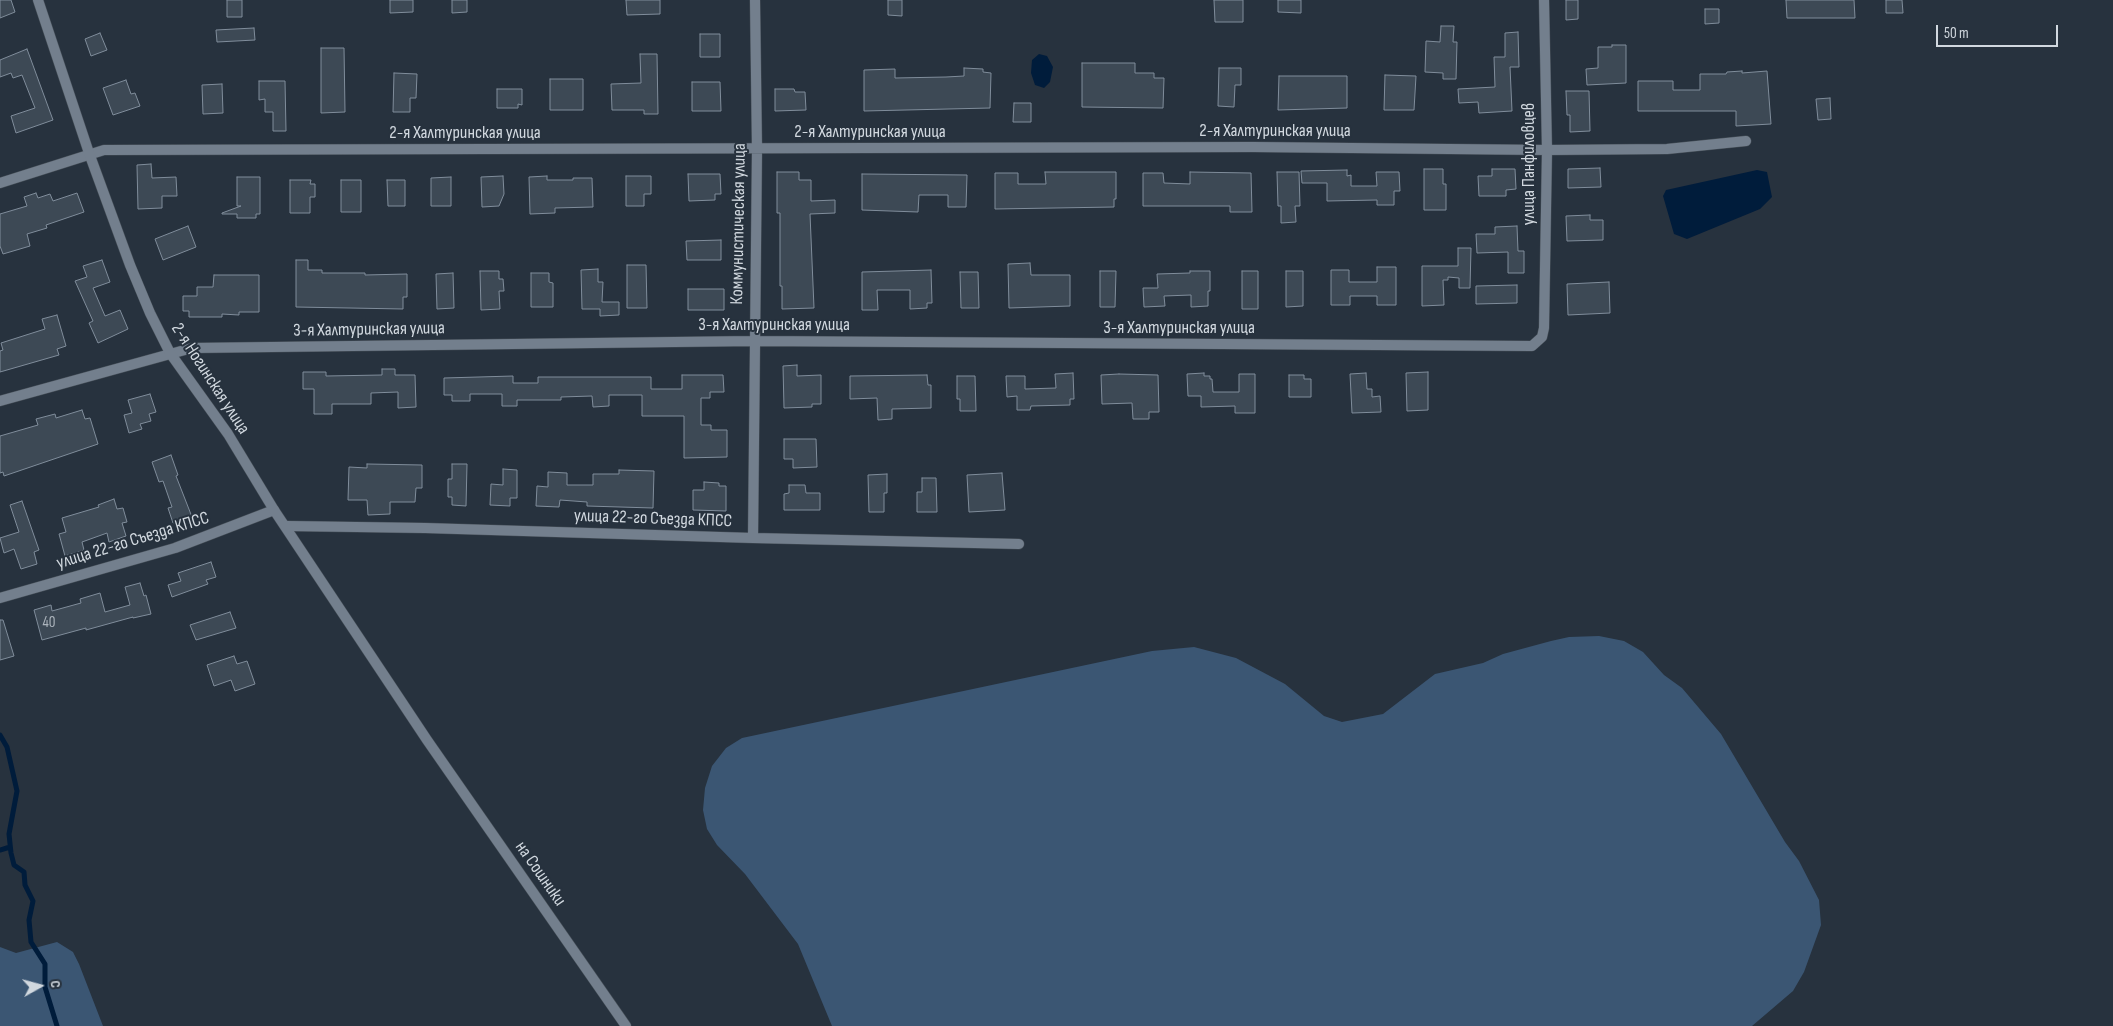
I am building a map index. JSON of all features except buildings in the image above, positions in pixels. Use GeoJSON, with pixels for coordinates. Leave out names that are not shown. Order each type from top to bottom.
{"type":"FeatureCollection","features":[{"type":"Feature","properties":{"kind":"street","name":"2-я Ногинская улица"},"geometry":{"type":"LineString","coordinates":[[38,0],[89,153],[130,265],[150,313],[170,353],[228,434],[274,510],[287,526],[427,740]]}},
{"type":"Feature","properties":{"kind":"street","name":"Коммунистическая улица"},"geometry":{"type":"LineString","coordinates":[[753,538],[757,149],[754,0]]}},
{"type":"Feature","properties":{"kind":"street","name":"улица Панфиловцев"},"geometry":{"type":"LineString","coordinates":[[1544,0],[1547,150],[1544,328]]}},
{"type":"Feature","properties":{"kind":"street","name":"2-я Халтуринская улица"},"geometry":{"type":"LineString","coordinates":[[0,183],[39,172],[89,153],[104,150],[1253,147],[1547,150],[1667,149],[1746,141]]}},
{"type":"Feature","properties":{"kind":"street","name":"3-я Халтуринская улица"},"geometry":{"type":"LineString","coordinates":[[0,401],[192,348],[754,341],[1524,347],[1532,346],[1538,342],[1542,337],[1544,328]]}},
{"type":"Feature","properties":{"kind":"street","name":"улица 22-го Съезда КПСС"},"geometry":{"type":"LineString","coordinates":[[0,598],[175,548],[274,510]]}},
{"type":"Feature","properties":{"kind":"street","name":"улица 22-го Съезда КПСС"},"geometry":{"type":"LineString","coordinates":[[287,526],[1019,544]]}},
{"type":"Feature","properties":{"kind":"street","name":"на Сошники"},"geometry":{"type":"LineString","coordinates":[[427,740],[626,1026]]}},
{"type":"Feature","properties":{"kind":"shaded area"},"geometry":{"type":"Polygon","coordinates":[[[1039,54],[1047,56],[1053,67],[1050,82],[1044,88],[1035,85],[1031,73],[1032,60],[1039,54]]]}},
{"type":"Feature","properties":{"kind":"shaded area"},"geometry":{"type":"Polygon","coordinates":[[[1757,170],[1767,172],[1772,197],[1760,209],[1687,239],[1674,234],[1663,196],[1666,190],[1757,170]]]}},
{"type":"Feature","properties":{"kind":"shaded area"},"geometry":{"type":"Polygon","coordinates":[[[1599,636],[1624,641],[1643,652],[1664,675],[1682,688],[1721,734],[1785,842],[1799,861],[1819,900],[1821,925],[1804,972],[1793,991],[1752,1026],[832,1026],[798,944],[745,874],[717,845],[707,829],[703,810],[705,788],[712,766],[726,748],[742,738],[1152,651],[1194,647],[1236,658],[1285,684],[1324,716],[1342,722],[1383,714],[1435,674],[1483,663],[1503,654],[1551,641],[1569,637],[1599,636]]]}},
{"type":"Feature","properties":{"kind":"shaded area"},"geometry":{"type":"Polygon","coordinates":[[[57,942],[73,952],[103,1026],[0,1026],[0,947],[16,953],[57,942]]]}},
{"type":"Feature","properties":{"kind":"waterway"},"geometry":{"type":"LineString","coordinates":[[0,735],[7,747],[17,791],[9,834],[11,853],[14,865],[24,872],[25,885],[33,901],[29,920],[31,942],[45,964],[45,987],[57,1026]]}},
{"type":"Feature","properties":{"kind":"waterway"},"geometry":{"type":"LineString","coordinates":[[0,850],[10,847]]}}]}
